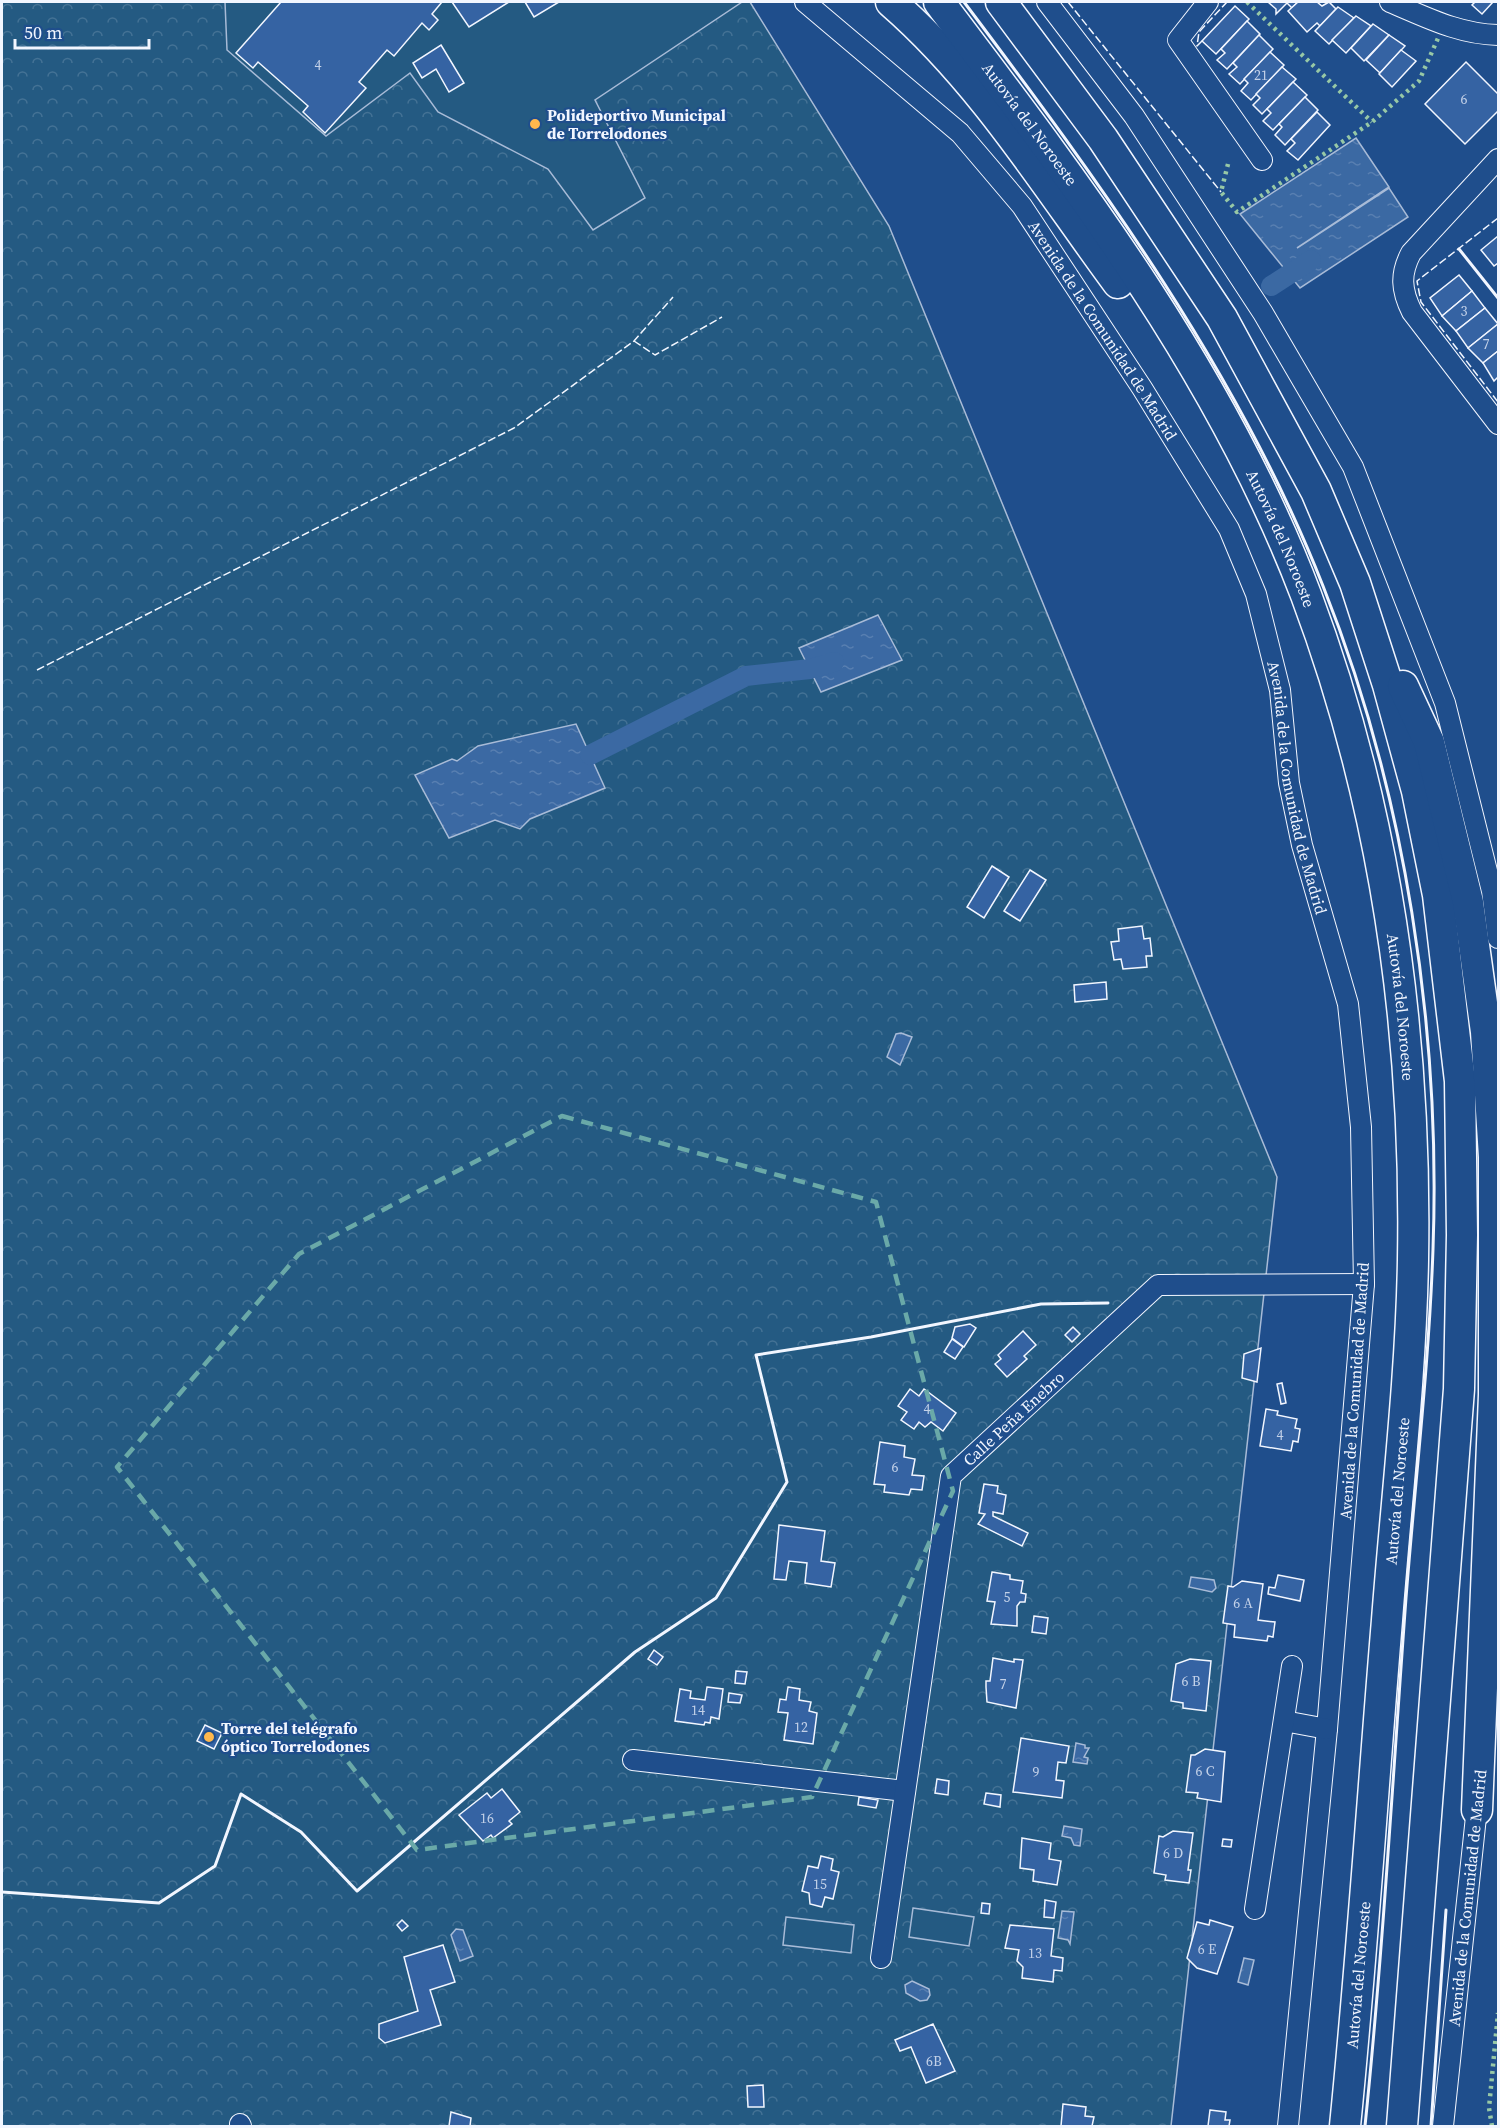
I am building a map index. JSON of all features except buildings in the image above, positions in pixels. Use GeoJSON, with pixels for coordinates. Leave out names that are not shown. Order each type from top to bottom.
{"type":"FeatureCollection","features":[{"type":"Feature","properties":{"kind":"highway"},"geometry":{"type":"LineString","coordinates":[[891,2],[927,34],[977,91],[1248,464]]}},
{"type":"Feature","properties":{"kind":"highway","name":"Autovía del Noroeste"},"geometry":{"type":"LineString","coordinates":[[939,2],[1067,172],[1182,345],[1248,464],[1305,593],[1355,742],[1394,927],[1411,1088],[1413,1262],[1345,2127]]}},
{"type":"Feature","properties":{"kind":"highway"},"geometry":{"type":"LineString","coordinates":[[1001,2],[1103,139],[1222,318],[1316,492],[1355,583],[1429,742],[1468,902],[1486,1032],[1494,1157],[1494,1395],[1477,1810]]}},
{"type":"Feature","properties":{"kind":"highway"},"geometry":{"type":"LineString","coordinates":[[1355,583],[1388,686],[1417,791],[1438,895],[1460,1081],[1462,1235],[1459,1389],[1402,2127]]}},
{"type":"Feature","properties":{"kind":"street","name":"Avenida de la Comunidad de Madrid"},"geometry":{"type":"LineString","coordinates":[[805,2],[960,132],[1022,206],[1142,388],[1229,529],[1256,594],[1280,690],[1289,783],[1302,845],[1348,1004],[1361,1127],[1364,1284],[1327,1729],[1288,2127]]}},
{"type":"Feature","properties":{"kind":"street"},"geometry":{"type":"LineString","coordinates":[[1047,2],[1141,126],[1263,313],[1353,467],[1445,703],[1492,891],[1498,938]]}},
{"type":"Feature","properties":{"kind":"street"},"geometry":{"type":"LineString","coordinates":[[1208,2],[1178,40],[1262,160]]}},
{"type":"Feature","properties":{"kind":"street"},"geometry":{"type":"LineString","coordinates":[[1390,2],[1456,30],[1474,34],[1498,34]]}},
{"type":"Feature","properties":{"kind":"street"},"geometry":{"type":"LineString","coordinates":[[1498,159],[1411,253],[1404,266],[1402,281],[1405,297],[1412,312],[1498,424]]}},
{"type":"Feature","properties":{"kind":"street","name":"Calle Peña Enebro"},"geometry":{"type":"LineString","coordinates":[[881,1958],[951,1476],[1158,1285],[1364,1284]]}},
{"type":"Feature","properties":{"kind":"street","name":"Avenida de la Comunidad de Madrid"},"geometry":{"type":"LineString","coordinates":[[1443,2127],[1498,1634]]}},
{"type":"Feature","properties":{"kind":"street"},"geometry":{"type":"LineString","coordinates":[[1255,1909],[1293,1666]]}},
{"type":"Feature","properties":{"kind":"street"},"geometry":{"type":"LineString","coordinates":[[1284,1721],[1327,1729]]}},
{"type":"Feature","properties":{"kind":"street"},"geometry":{"type":"LineString","coordinates":[[633,1760],[904,1791]]}},
{"type":"Feature","properties":{"kind":"highlighted area"},"geometry":{"type":"Polygon","coordinates":[[[562,1116],[876,1202],[953,1491],[812,1797],[417,1850],[117,1467],[299,1254],[562,1116]]]}},
{"type":"Feature","properties":{"kind":"green space"},"geometry":{"type":"Polygon","coordinates":[[[2,2],[750,2],[889,226],[1277,1177],[1171,2126],[2,2126],[2,2]]]}},
{"type":"Feature","properties":{"kind":"green space","name":"Polideportivo Municipal de Torrelodones"},"geometry":{"type":"Polygon","coordinates":[[[225,2],[742,2],[595,100],[645,198],[593,230],[548,169],[438,112],[410,73],[326,136],[227,50],[225,2]]]}},
{"type":"Feature","properties":{"kind":"green space"},"geometry":{"type":"Polygon","coordinates":[[[913,1908],[974,1917],[969,1946],[909,1937],[913,1908]]]}},
{"type":"Feature","properties":{"kind":"green space"},"geometry":{"type":"Polygon","coordinates":[[[786,1917],[854,1925],[851,1953],[783,1945],[786,1917]]]}},
{"type":"Feature","properties":{"kind":"water"},"geometry":{"type":"Polygon","coordinates":[[[1356,138],[1389,187],[1297,248],[1389,188],[1408,217],[1300,288],[1240,214],[1356,138]]]}},
{"type":"Feature","properties":{"kind":"water"},"geometry":{"type":"Polygon","coordinates":[[[878,615],[902,660],[821,692],[799,648],[878,615]]]}},
{"type":"Feature","properties":{"kind":"water"},"geometry":{"type":"Polygon","coordinates":[[[576,724],[605,788],[530,819],[520,829],[495,820],[449,838],[415,775],[452,759],[457,761],[478,746],[576,724]]]}},
{"type":"Feature","properties":{"kind":"water"},"geometry":{"type":"Polygon","coordinates":[[[901,1033],[912,1037],[900,1065],[887,1057],[896,1034],[901,1033]]]}},
{"type":"Feature","properties":{"kind":"water"},"geometry":{"type":"Polygon","coordinates":[[[1191,1577],[1214,1580],[1216,1588],[1212,1592],[1189,1587],[1191,1577]]]}},
{"type":"Feature","properties":{"kind":"water"},"geometry":{"type":"Polygon","coordinates":[[[1076,1743],[1089,1748],[1084,1757],[1088,1758],[1087,1764],[1073,1762],[1076,1743]]]}},
{"type":"Feature","properties":{"kind":"water"},"geometry":{"type":"Polygon","coordinates":[[[1064,1826],[1082,1829],[1080,1846],[1074,1845],[1071,1838],[1062,1836],[1064,1826]]]}},
{"type":"Feature","properties":{"kind":"water"},"geometry":{"type":"Polygon","coordinates":[[[1062,1911],[1074,1912],[1070,1944],[1068,1940],[1058,1938],[1062,1911]]]}},
{"type":"Feature","properties":{"kind":"water"},"geometry":{"type":"Polygon","coordinates":[[[456,1929],[463,1930],[473,1956],[460,1961],[451,1935],[456,1929]]]}},
{"type":"Feature","properties":{"kind":"water"},"geometry":{"type":"Polygon","coordinates":[[[1244,1958],[1254,1960],[1248,1985],[1238,1982],[1244,1958]]]}},
{"type":"Feature","properties":{"kind":"water"},"geometry":{"type":"Polygon","coordinates":[[[912,1981],[929,1989],[930,1995],[927,2000],[920,2001],[906,1993],[905,1985],[912,1981]]]}},
{"type":"Feature","properties":{"kind":"waterway"},"geometry":{"type":"LineString","coordinates":[[1271,286],[1311,260]]}},
{"type":"Feature","properties":{"kind":"waterway"},"geometry":{"type":"LineString","coordinates":[[590,755],[746,676],[810,669],[834,662]]}},
{"type":"Feature","properties":{"kind":"hedge"},"geometry":{"type":"LineString","coordinates":[[1247,2],[1372,122]]}},
{"type":"Feature","properties":{"kind":"hedge"},"geometry":{"type":"LineString","coordinates":[[1228,164],[1221,192],[1237,212],[1372,122],[1419,81],[1439,36]]}},
{"type":"Feature","properties":{"kind":"hedge"},"geometry":{"type":"LineString","coordinates":[[1492,2126],[1489,2108],[1498,2013]]}},
{"type":"Feature","properties":{"kind":"fence"},"geometry":{"type":"LineString","coordinates":[[1068,2],[1221,192]]}},
{"type":"Feature","properties":{"kind":"fence"},"geometry":{"type":"LineString","coordinates":[[1202,41],[1197,46],[1199,32],[1227,2]]}},
{"type":"Feature","properties":{"kind":"fence"},"geometry":{"type":"LineString","coordinates":[[1498,218],[1417,281],[1421,302],[1498,402]]}},
{"type":"Feature","properties":{"kind":"fence"},"geometry":{"type":"LineString","coordinates":[[37,670],[514,428],[634,341],[673,297]]}},
{"type":"Feature","properties":{"kind":"fence"},"geometry":{"type":"LineString","coordinates":[[634,341],[655,355],[722,317]]}},
{"type":"Feature","properties":{"kind":"wall"},"geometry":{"type":"LineString","coordinates":[[964,2],[1116,210],[1163,282],[1209,355],[1251,430],[1289,507],[1323,586],[1352,664],[1376,745],[1396,828],[1412,912],[1431,1081],[1434,1166],[1433,1249],[1425,1380],[1365,2126]]}},
{"type":"Feature","properties":{"kind":"wall"},"geometry":{"type":"LineString","coordinates":[[1459,249],[1498,298]]}},
{"type":"Feature","properties":{"kind":"wall"},"geometry":{"type":"LineString","coordinates":[[2,1892],[159,1903],[215,1866],[241,1794],[301,1832],[357,1891],[635,1652],[716,1598],[787,1482],[756,1355],[871,1337],[1041,1304],[1108,1303]]}},
{"type":"Feature","properties":{"kind":"wall"},"geometry":{"type":"LineString","coordinates":[[1431,2126],[1446,1910]]}},
{"type":"Feature","properties":{"kind":"place","name":"Polideportivo Municipal de Torrelodones"},"geometry":{"type":"Point","coordinates":[535,124]}},
{"type":"Feature","properties":{"kind":"place","name":"Torre del telégrafo óptico Torrelodones"},"geometry":{"type":"Point","coordinates":[209,1737]}}]}
